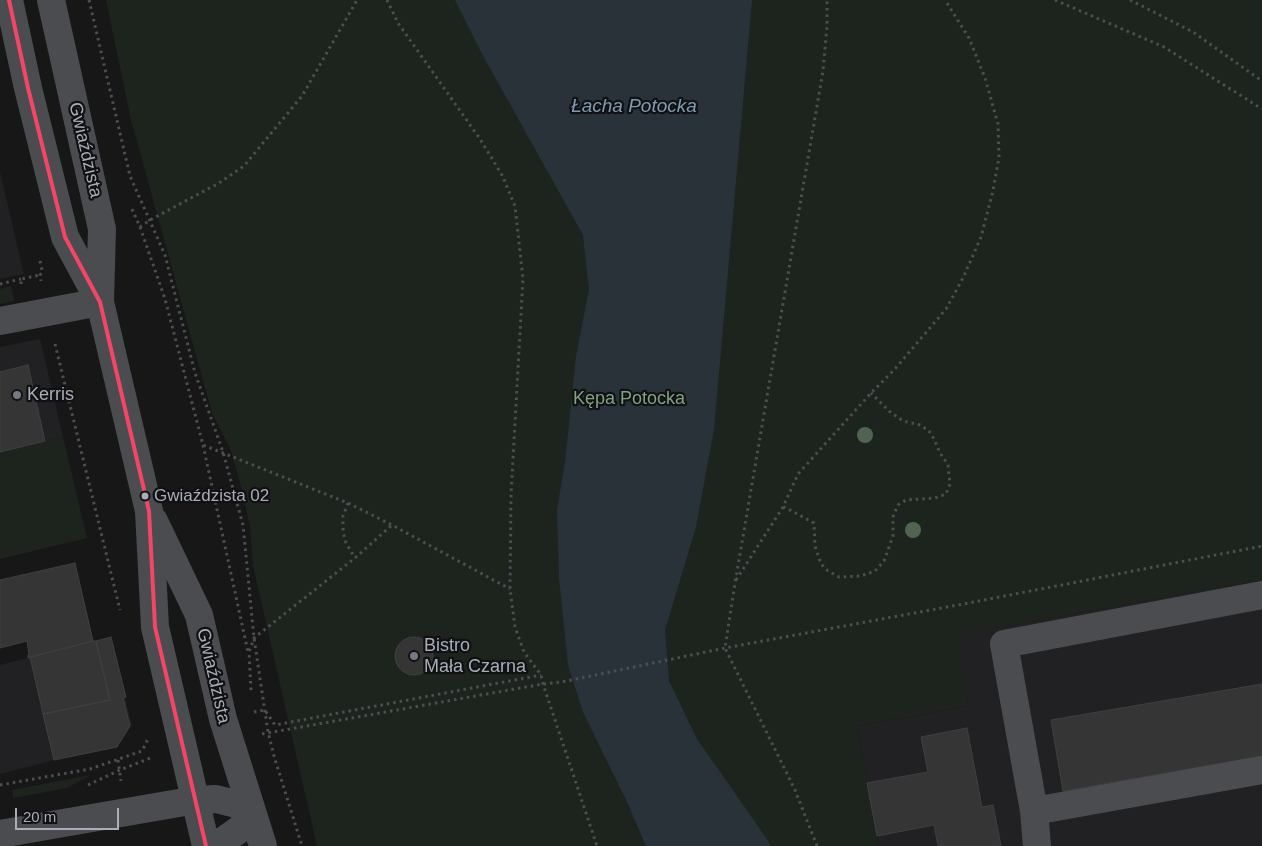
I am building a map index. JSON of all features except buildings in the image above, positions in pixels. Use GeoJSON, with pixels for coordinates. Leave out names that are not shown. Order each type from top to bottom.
{"type":"FeatureCollection","features":[{"type":"Feature","properties":{"kind":"street","name":"Gwiaździsta"},"geometry":{"type":"LineString","coordinates":[[9,0],[28,88],[65,236],[100,302],[149,511],[154,627],[206,846]]}},
{"type":"Feature","properties":{"kind":"street","name":"Gwiaździsta"},"geometry":{"type":"LineString","coordinates":[[51,0],[102,229],[100,302]]}},
{"type":"Feature","properties":{"kind":"street"},"geometry":{"type":"LineString","coordinates":[[0,321],[100,302]]}},
{"type":"Feature","properties":{"kind":"street","name":"Gwiaździsta"},"geometry":{"type":"LineString","coordinates":[[149,511],[199,615],[223,719],[263,846]]}},
{"type":"Feature","properties":{"kind":"street"},"geometry":{"type":"LineString","coordinates":[[1037,846],[1034,811],[1004,644],[1262,595]]}},
{"type":"Feature","properties":{"kind":"street"},"geometry":{"type":"LineString","coordinates":[[1034,811],[1262,770]]}},
{"type":"Feature","properties":{"kind":"street"},"geometry":{"type":"LineString","coordinates":[[0,834],[196,800],[216,799],[236,804],[252,812],[240,830],[223,841],[210,846]]}},
{"type":"Feature","properties":{"kind":"path"},"geometry":{"type":"LineString","coordinates":[[89,0],[130,176],[165,255],[195,373],[223,452],[244,525],[254,638],[268,732],[302,846]]}},
{"type":"Feature","properties":{"kind":"path"},"geometry":{"type":"LineString","coordinates":[[150,220],[219,183],[244,166],[302,96],[357,0]]}},
{"type":"Feature","properties":{"kind":"path"},"geometry":{"type":"LineString","coordinates":[[387,0],[398,23],[480,139],[502,175],[515,206],[523,279],[511,495],[510,589],[515,627],[524,652],[541,675],[597,846]]}},
{"type":"Feature","properties":{"kind":"path"},"geometry":{"type":"LineString","coordinates":[[817,846],[795,790],[725,648],[734,583],[823,71],[827,0]]}},
{"type":"Feature","properties":{"kind":"path"},"geometry":{"type":"LineString","coordinates":[[734,583],[783,508],[798,474],[894,370],[946,309],[982,237],[999,157],[998,124],[985,78],[968,38],[945,0]]}},
{"type":"Feature","properties":{"kind":"path"},"geometry":{"type":"LineString","coordinates":[[1055,0],[1164,47],[1262,109]]}},
{"type":"Feature","properties":{"kind":"path"},"geometry":{"type":"LineString","coordinates":[[1130,0],[1193,32],[1262,81]]}},
{"type":"Feature","properties":{"kind":"path"},"geometry":{"type":"LineString","coordinates":[[140,227],[165,299],[203,445],[248,652],[251,693]]}},
{"type":"Feature","properties":{"kind":"path"},"geometry":{"type":"LineString","coordinates":[[0,284],[20,280]]}},
{"type":"Feature","properties":{"kind":"path"},"geometry":{"type":"LineString","coordinates":[[55,346],[122,615]]}},
{"type":"Feature","properties":{"kind":"path"},"geometry":{"type":"LineString","coordinates":[[783,508],[814,523],[815,546],[821,564],[828,571],[839,577],[861,576],[875,571],[884,561],[893,536],[893,517],[898,505],[906,500],[935,498],[946,494],[950,484],[948,465],[929,431],[903,421],[889,411],[871,393]]}},
{"type":"Feature","properties":{"kind":"path"},"geometry":{"type":"LineString","coordinates":[[203,445],[348,503],[510,589]]}},
{"type":"Feature","properties":{"kind":"path"},"geometry":{"type":"LineString","coordinates":[[348,503],[343,516],[343,532],[346,543],[355,558]]}},
{"type":"Feature","properties":{"kind":"path"},"geometry":{"type":"LineString","coordinates":[[248,652],[254,638],[355,558],[392,525]]}},
{"type":"Feature","properties":{"kind":"path"},"geometry":{"type":"LineString","coordinates":[[258,735],[562,682],[683,656],[1262,546]]}},
{"type":"Feature","properties":{"kind":"path"},"geometry":{"type":"LineString","coordinates":[[265,710],[275,724],[541,675]]}},
{"type":"Feature","properties":{"kind":"path"},"geometry":{"type":"LineString","coordinates":[[253,712],[265,710]]}},
{"type":"Feature","properties":{"kind":"path"},"geometry":{"type":"LineString","coordinates":[[0,785],[90,769],[118,760],[142,751],[150,736]]}},
{"type":"Feature","properties":{"kind":"path"},"geometry":{"type":"LineString","coordinates":[[88,785],[153,757]]}},
{"type":"Feature","properties":{"kind":"path"},"geometry":{"type":"LineString","coordinates":[[118,760],[122,786]]}},
{"type":"Feature","properties":{"kind":"shaded area"},"geometry":{"type":"Polygon","coordinates":[[[0,172],[24,274],[0,279],[0,172]]]}},
{"type":"Feature","properties":{"kind":"shaded area"},"geometry":{"type":"Polygon","coordinates":[[[40,339],[63,437],[0,452],[0,347],[40,339]]]}},
{"type":"Feature","properties":{"kind":"shaded area"},"geometry":{"type":"Polygon","coordinates":[[[1262,580],[1262,846],[879,846],[857,726],[968,706],[956,635],[1262,580]]]}},
{"type":"Feature","properties":{"kind":"shaded area"},"geometry":{"type":"Polygon","coordinates":[[[111,637],[132,726],[130,726],[117,747],[0,774],[0,665],[111,637]]]}},
{"type":"Feature","properties":{"kind":"green space","name":"Kępa Potocka"},"geometry":{"type":"Polygon","coordinates":[[[106,0],[1262,0],[1262,580],[957,635],[968,706],[857,726],[879,846],[317,846],[253,566],[250,527],[241,486],[230,448],[212,413],[131,120],[106,0]]]}},
{"type":"Feature","properties":{"kind":"green space"},"geometry":{"type":"Polygon","coordinates":[[[10,286],[14,301],[0,304],[0,289],[10,286]]]}},
{"type":"Feature","properties":{"kind":"green space"},"geometry":{"type":"Polygon","coordinates":[[[63,437],[87,538],[0,559],[0,452],[63,437]]]}},
{"type":"Feature","properties":{"kind":"green space"},"geometry":{"type":"Polygon","coordinates":[[[91,775],[67,788],[13,798],[12,790],[91,775]]]}},
{"type":"Feature","properties":{"kind":"water","name":"Łacha Potocka"},"geometry":{"type":"Polygon","coordinates":[[[455,0],[752,0],[714,429],[696,527],[665,630],[669,681],[697,739],[770,846],[646,846],[627,802],[583,712],[568,665],[559,577],[557,510],[565,462],[576,357],[589,289],[583,235],[481,52],[455,0]]]}},
{"type":"Feature","properties":{"kind":"transit line"},"geometry":{"type":"LineString","coordinates":[[9,0],[28,88],[65,237],[100,302],[149,511],[155,627],[206,846]]}},
{"type":"Feature","properties":{"kind":"place","name":"Kerris"},"geometry":{"type":"Point","coordinates":[17,395]}},
{"type":"Feature","properties":{"kind":"place","name":"Gwiaździsta 02"},"geometry":{"type":"Point","coordinates":[145,496]}},
{"type":"Feature","properties":{"kind":"place","name":"Bistro Mała Czarna"},"geometry":{"type":"Point","coordinates":[414,656]}}]}
